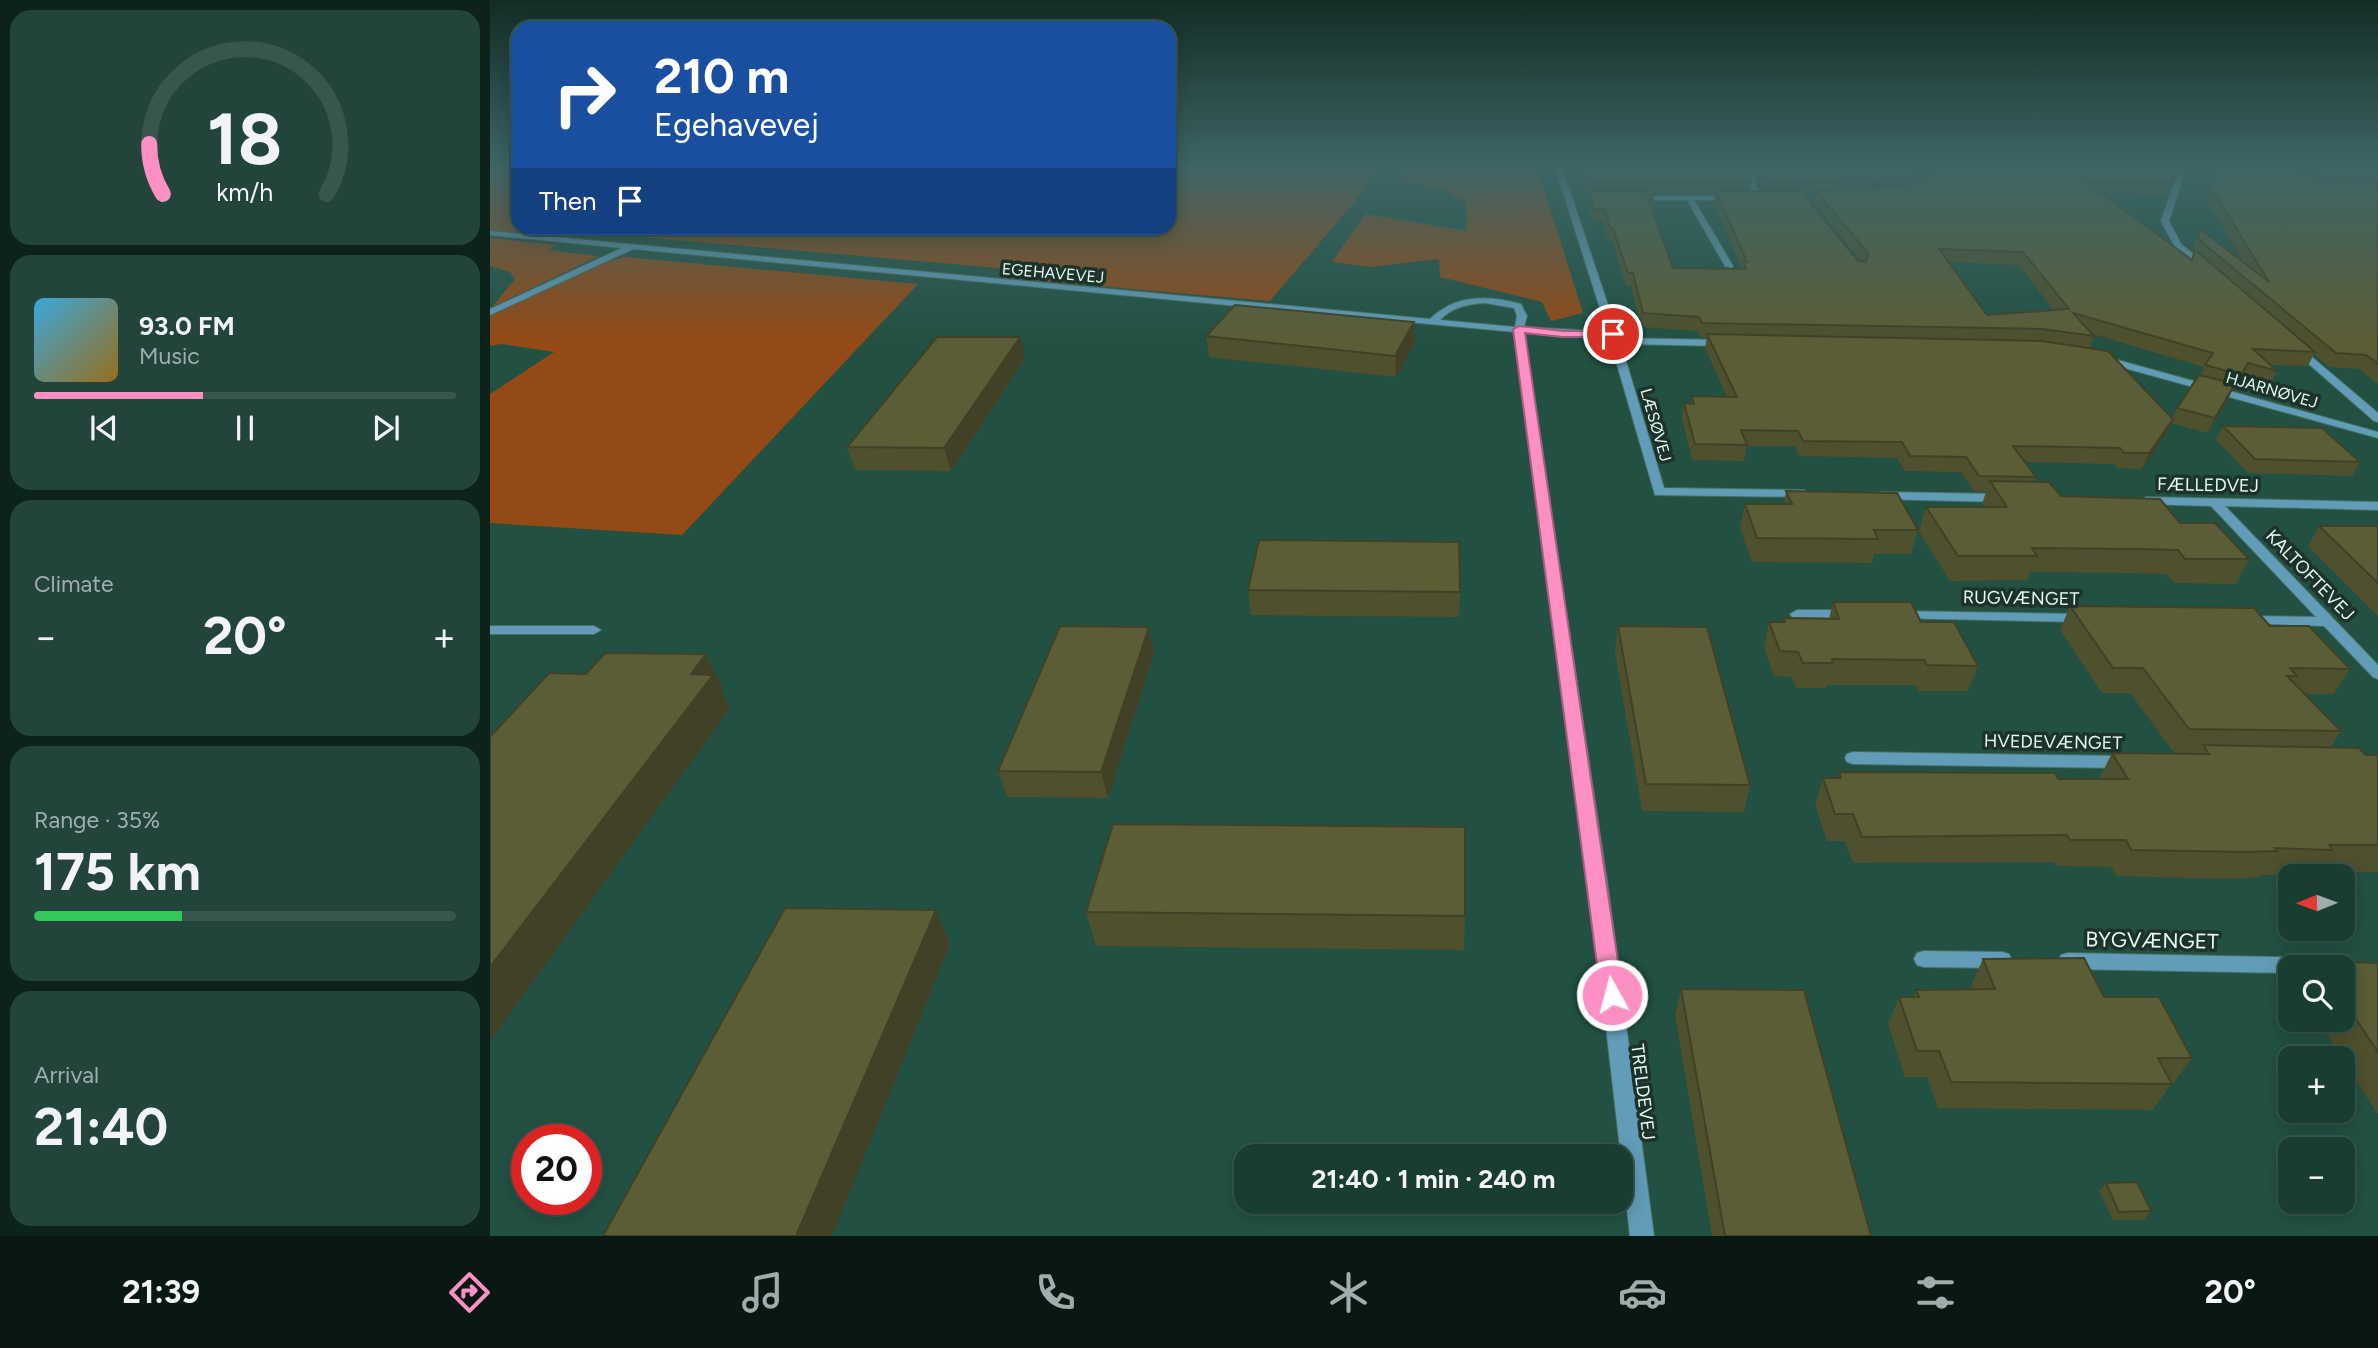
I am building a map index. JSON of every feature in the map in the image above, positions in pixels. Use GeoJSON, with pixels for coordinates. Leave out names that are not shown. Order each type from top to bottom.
{"type":"FeatureCollection","features":[{"type":"Feature","properties":{"kind":"street","name":"LÆSØVEJ"},"geometry":{"type":"LineString","coordinates":[[1578,225],[1659,492],[1824,495]]}},
{"type":"Feature","properties":{"kind":"street"},"geometry":{"type":"LineString","coordinates":[[1705,225],[1729,266]]}},
{"type":"Feature","properties":{"kind":"street"},"geometry":{"type":"LineString","coordinates":[[2167,225],[2178,245],[2210,272]]}},
{"type":"Feature","properties":{"kind":"street","name":"EGEHAVEVEJ"},"geometry":{"type":"LineString","coordinates":[[490,233],[1614,338]]}},
{"type":"Feature","properties":{"kind":"street"},"geometry":{"type":"LineString","coordinates":[[490,312],[631,247]]}},
{"type":"Feature","properties":{"kind":"street","name":"TRELDEVEJ"},"geometry":{"type":"LineString","coordinates":[[1433,321],[1438,315],[1454,307],[1488,299],[1517,306],[1522,316],[1519,329],[1599,888],[1642,1236]]}},
{"type":"Feature","properties":{"kind":"street"},"geometry":{"type":"LineString","coordinates":[[1614,338],[1738,344]]}},
{"type":"Feature","properties":{"kind":"street"},"geometry":{"type":"LineString","coordinates":[[2294,346],[2378,419]]}},
{"type":"Feature","properties":{"kind":"street","name":"HJARNØVEJ"},"geometry":{"type":"LineString","coordinates":[[2089,355],[2378,435]]}},
{"type":"Feature","properties":{"kind":"street"},"geometry":{"type":"LineString","coordinates":[[1866,495],[2014,498]]}},
{"type":"Feature","properties":{"kind":"street","name":"FÆLLEDVEJ"},"geometry":{"type":"LineString","coordinates":[[2135,501],[2378,506]]}},
{"type":"Feature","properties":{"kind":"street","name":"KALTOFTEVEJ"},"geometry":{"type":"LineString","coordinates":[[2215,503],[2378,674]]}},
{"type":"Feature","properties":{"kind":"street","name":"RUGVÆNGET"},"geometry":{"type":"LineString","coordinates":[[1797,614],[2099,618]]}},
{"type":"Feature","properties":{"kind":"street"},"geometry":{"type":"LineString","coordinates":[[2234,620],[2328,622]]}},
{"type":"Feature","properties":{"kind":"street"},"geometry":{"type":"LineString","coordinates":[[490,630],[594,630]]}},
{"type":"Feature","properties":{"kind":"street","name":"HVEDEVÆNGET"},"geometry":{"type":"LineString","coordinates":[[1853,758],[2149,762]]}},
{"type":"Feature","properties":{"kind":"street"},"geometry":{"type":"LineString","coordinates":[[1924,959],[2019,961]]}},
{"type":"Feature","properties":{"kind":"street","name":"BYGVÆNGET"},"geometry":{"type":"LineString","coordinates":[[2046,961],[2356,967]]}},
{"type":"Feature","properties":{"kind":"shaded area"},"geometry":{"type":"Polygon","coordinates":[[[490,225],[511,225],[511,232],[490,230],[490,225]]]}},
{"type":"Feature","properties":{"kind":"shaded area"},"geometry":{"type":"Polygon","coordinates":[[[1176,225],[1335,225],[1270,301],[1006,278],[1010,269],[619,235],[1176,235],[1176,225]]]}},
{"type":"Feature","properties":{"kind":"shaded area"},"geometry":{"type":"Polygon","coordinates":[[[1358,225],[1429,225],[1467,231],[1467,225],[1555,225],[1583,313],[1551,321],[1542,302],[1440,277],[1439,259],[1370,267],[1332,262],[1358,225]]]}},
{"type":"Feature","properties":{"kind":"shaded area"},"geometry":{"type":"Polygon","coordinates":[[[541,235],[578,235],[571,238],[541,235]]]}},
{"type":"Feature","properties":{"kind":"shaded area"},"geometry":{"type":"Polygon","coordinates":[[[490,238],[557,245],[548,250],[599,256],[492,307],[515,279],[510,272],[490,266],[490,238]]]}},
{"type":"Feature","properties":{"kind":"shaded area"},"geometry":{"type":"Polygon","coordinates":[[[625,257],[918,284],[682,535],[490,523],[490,394],[554,352],[501,344],[490,346],[490,316],[597,264],[625,257]]]}},
{"type":"Feature","properties":{"kind":"building"},"geometry":{"type":"Polygon","coordinates":[[[1609,225],[1658,225],[1673,268],[1746,269],[1743,262],[1747,262],[1731,225],[1828,225],[1858,261],[1866,262],[1868,253],[1844,225],[2144,225],[2192,260],[2195,250],[2315,352],[2253,349],[2277,371],[2248,363],[2241,375],[2205,365],[2213,353],[2073,313],[2094,336],[2042,329],[1702,323],[1699,317],[1643,313],[1633,273],[1628,273],[1613,229],[1609,225]],[[1939,249],[1987,315],[2069,309],[2023,252],[1939,249]]]}},
{"type":"Feature","properties":{"kind":"building"},"geometry":{"type":"Polygon","coordinates":[[[2234,225],[2378,225],[2378,364],[2366,355],[2336,353],[2198,239],[2200,229],[2269,282],[2234,225]]]}},
{"type":"Feature","properties":{"kind":"building"},"geometry":{"type":"Polygon","coordinates":[[[1235,305],[1414,322],[1395,356],[1206,336],[1235,305]]]}},
{"type":"Feature","properties":{"kind":"building"},"geometry":{"type":"Polygon","coordinates":[[[1707,334],[2042,341],[2108,351],[2173,419],[2149,453],[2124,453],[2120,448],[2013,446],[2036,477],[1979,476],[1966,457],[1910,456],[1902,442],[1803,441],[1798,431],[1741,430],[1747,445],[1695,444],[1684,403],[1694,404],[1692,396],[1737,397],[1707,334]]]}},
{"type":"Feature","properties":{"kind":"building"},"geometry":{"type":"Polygon","coordinates":[[[937,337],[1020,337],[944,448],[847,447],[937,337]]]}},
{"type":"Feature","properties":{"kind":"building"},"geometry":{"type":"Polygon","coordinates":[[[2199,375],[2235,384],[2215,418],[2177,408],[2199,375]]]}},
{"type":"Feature","properties":{"kind":"building"},"geometry":{"type":"Polygon","coordinates":[[[2223,426],[2322,428],[2360,462],[2255,459],[2223,426]]]}},
{"type":"Feature","properties":{"kind":"building"},"geometry":{"type":"Polygon","coordinates":[[[1990,481],[2049,482],[2061,496],[2160,499],[2180,523],[2215,523],[2249,559],[2185,559],[2178,550],[2137,549],[2032,548],[2037,556],[1958,556],[1926,507],[2007,507],[1990,481]]]}},
{"type":"Feature","properties":{"kind":"building"},"geometry":{"type":"Polygon","coordinates":[[[1786,491],[1897,493],[1918,530],[1874,530],[1878,539],[1757,538],[1745,504],[1792,504],[1786,491]]]}},
{"type":"Feature","properties":{"kind":"building"},"geometry":{"type":"Polygon","coordinates":[[[2319,526],[2378,526],[2378,583],[2319,526]]]}},
{"type":"Feature","properties":{"kind":"building"},"geometry":{"type":"Polygon","coordinates":[[[1259,540],[1459,542],[1460,592],[1248,590],[1259,540]]]}},
{"type":"Feature","properties":{"kind":"building"},"geometry":{"type":"Polygon","coordinates":[[[1833,602],[1911,602],[1921,622],[1954,622],[1978,666],[1927,665],[1924,660],[1832,659],[1833,663],[1803,663],[1798,652],[1780,651],[1769,622],[1785,622],[1783,618],[1839,619],[1833,602]]]}},
{"type":"Feature","properties":{"kind":"building"},"geometry":{"type":"Polygon","coordinates":[[[2070,606],[2254,608],[2270,626],[2309,626],[2350,669],[2290,668],[2297,676],[2287,676],[2341,731],[2189,729],[2143,668],[2113,668],[2070,606]]]}},
{"type":"Feature","properties":{"kind":"building"},"geometry":{"type":"Polygon","coordinates":[[[1060,626],[1149,627],[1101,772],[998,771],[1060,626]]]}},
{"type":"Feature","properties":{"kind":"building"},"geometry":{"type":"Polygon","coordinates":[[[1618,626],[1707,627],[1750,785],[1646,784],[1618,626]]]}},
{"type":"Feature","properties":{"kind":"building"},"geometry":{"type":"Polygon","coordinates":[[[605,653],[706,654],[691,674],[713,675],[490,967],[490,737],[549,673],[586,674],[605,653]]]}},
{"type":"Feature","properties":{"kind":"building"},"geometry":{"type":"Polygon","coordinates":[[[2203,745],[2359,748],[2366,755],[2378,755],[2378,845],[2329,845],[2332,850],[2275,848],[2277,851],[2244,852],[2131,850],[2126,840],[2070,840],[2067,835],[1862,837],[1853,814],[1835,814],[1823,778],[1841,778],[1839,772],[2055,773],[2058,779],[2128,779],[2112,753],[2209,754],[2203,745]]]}},
{"type":"Feature","properties":{"kind":"building"},"geometry":{"type":"Polygon","coordinates":[[[1113,824],[1465,827],[1465,916],[1086,912],[1113,824]]]}},
{"type":"Feature","properties":{"kind":"building"},"geometry":{"type":"Polygon","coordinates":[[[785,908],[936,910],[796,1236],[603,1236],[785,908]]]}},
{"type":"Feature","properties":{"kind":"building"},"geometry":{"type":"Polygon","coordinates":[[[2084,958],[2104,997],[2159,997],[2192,1058],[2158,1058],[2172,1084],[1951,1082],[1939,1051],[1917,1051],[1899,997],[1919,997],[1916,990],[1995,989],[1983,959],[2084,958]]]}},
{"type":"Feature","properties":{"kind":"building"},"geometry":{"type":"Polygon","coordinates":[[[2355,962],[2378,963],[2378,1052],[2355,1018],[2355,962]]]}},
{"type":"Feature","properties":{"kind":"building"},"geometry":{"type":"Polygon","coordinates":[[[1681,989],[1804,990],[1871,1236],[1725,1236],[1681,989]]]}},
{"type":"Feature","properties":{"kind":"building"},"geometry":{"type":"Polygon","coordinates":[[[2137,1182],[2151,1211],[2119,1212],[2106,1183],[2137,1182]]]}},
{"type":"Feature","properties":{"kind":"route"},"geometry":{"type":"LineString","coordinates":[[1612,995],[1519,329],[1563,334],[1613,334]]}}]}
